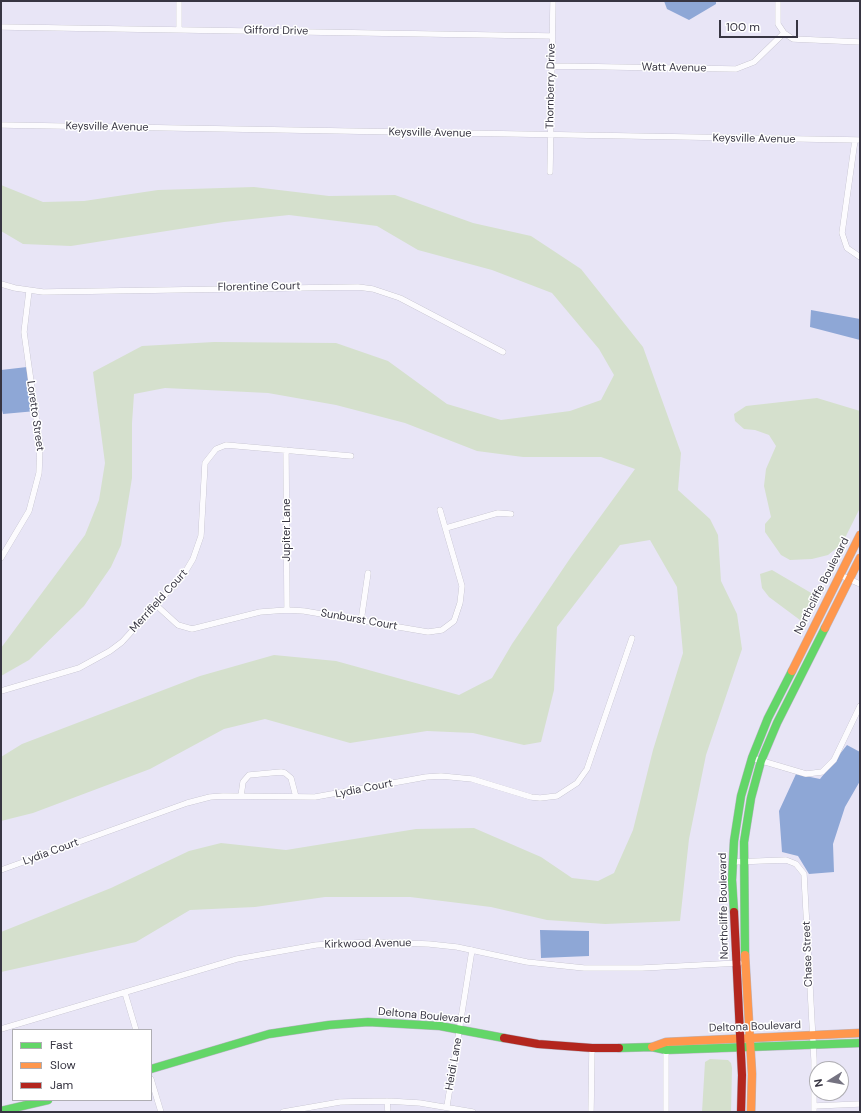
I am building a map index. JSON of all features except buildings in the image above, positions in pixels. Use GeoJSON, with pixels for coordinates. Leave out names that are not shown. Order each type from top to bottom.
{"type":"FeatureCollection","features":[{"type":"Feature","properties":{"kind":"main road","name":"Northcliffe Boulevard"},"geometry":{"type":"LineString","coordinates":[[751,1112],[752,1074],[750,1037],[740,963],[733,862],[737,818],[752,758],[768,718],[860,535]]}},
{"type":"Feature","properties":{"kind":"main road","name":"Northcliffe Boulevard"},"geometry":{"type":"LineString","coordinates":[[741,1112],[742,1075],[739,1038],[740,963],[743,862],[747,820],[762,762],[777,723],[860,558]]}},
{"type":"Feature","properties":{"kind":"main road","name":"Deltona Boulevard"},"geometry":{"type":"LineString","coordinates":[[152,1069],[269,1034],[343,1023],[394,1022],[460,1028],[538,1044],[592,1048],[652,1047],[750,1037],[860,1033]]}},
{"type":"Feature","properties":{"kind":"main road","name":"Deltona Boulevard"},"geometry":{"type":"LineString","coordinates":[[666,1046],[750,1048],[860,1043]]}},
{"type":"Feature","properties":{"kind":"main road"},"geometry":{"type":"LineString","coordinates":[[1,1111],[44,1101]]}},
{"type":"Feature","properties":{"kind":"street"},"geometry":{"type":"LineString","coordinates":[[179,1],[179,30]]}},
{"type":"Feature","properties":{"kind":"street","name":"Thornberry Drive"},"geometry":{"type":"LineString","coordinates":[[550,172],[552,1]]}},
{"type":"Feature","properties":{"kind":"street"},"geometry":{"type":"LineString","coordinates":[[778,1],[778,24],[784,33],[798,40],[860,42]]}},
{"type":"Feature","properties":{"kind":"street","name":"Gifford Drive"},"geometry":{"type":"LineString","coordinates":[[1,27],[552,36]]}},
{"type":"Feature","properties":{"kind":"street","name":"Watt Avenue"},"geometry":{"type":"LineString","coordinates":[[551,66],[736,69],[754,62],[784,33]]}},
{"type":"Feature","properties":{"kind":"street","name":"Keysville Avenue"},"geometry":{"type":"LineString","coordinates":[[1,125],[857,140]]}},
{"type":"Feature","properties":{"kind":"street"},"geometry":{"type":"LineString","coordinates":[[857,140],[842,233],[847,248],[860,257]]}},
{"type":"Feature","properties":{"kind":"street","name":"Florentine Court"},"geometry":{"type":"LineString","coordinates":[[1,284],[29,291],[358,286],[373,289],[400,298],[503,352]]}},
{"type":"Feature","properties":{"kind":"street","name":"Loretto Street"},"geometry":{"type":"LineString","coordinates":[[1,558],[29,511],[39,473],[40,446],[24,332],[29,291]]}},
{"type":"Feature","properties":{"kind":"street","name":"Merrifield Court"},"geometry":{"type":"LineString","coordinates":[[1,691],[79,668],[98,658],[122,642],[184,574],[198,547],[203,524],[204,468],[211,453],[226,445],[351,456]]}},
{"type":"Feature","properties":{"kind":"street","name":"Jupiter Lane"},"geometry":{"type":"LineString","coordinates":[[286,450],[287,610]]}},
{"type":"Feature","properties":{"kind":"street","name":"Sunburst Court"},"geometry":{"type":"LineString","coordinates":[[156,605],[178,625],[192,629],[260,612],[287,610],[432,632],[442,630],[450,625],[460,603],[462,586],[440,510]]}},
{"type":"Feature","properties":{"kind":"street"},"geometry":{"type":"LineString","coordinates":[[446,528],[491,515],[511,514]]}},
{"type":"Feature","properties":{"kind":"street"},"geometry":{"type":"LineString","coordinates":[[361,621],[368,573]]}},
{"type":"Feature","properties":{"kind":"street"},"geometry":{"type":"LineString","coordinates":[[840,575],[860,584]]}},
{"type":"Feature","properties":{"kind":"street","name":"Lydia Court"},"geometry":{"type":"LineString","coordinates":[[1,870],[198,800],[223,796],[330,796],[412,779],[441,776],[472,779],[531,797],[548,798],[564,793],[577,783],[587,769],[632,638]]}},
{"type":"Feature","properties":{"kind":"street"},"geometry":{"type":"LineString","coordinates":[[752,758],[806,774],[822,772],[834,760],[860,706]]}},
{"type":"Feature","properties":{"kind":"street"},"geometry":{"type":"LineString","coordinates":[[241,796],[243,782],[249,775],[281,772],[285,773],[291,778],[296,797]]}},
{"type":"Feature","properties":{"kind":"street","name":"Chase Street"},"geometry":{"type":"LineString","coordinates":[[733,862],[786,860],[796,864],[804,874],[814,1109]]}},
{"type":"Feature","properties":{"kind":"street","name":"Kirkwood Avenue"},"geometry":{"type":"LineString","coordinates":[[1,1029],[237,960],[316,945],[352,942],[401,942],[472,950],[527,962],[584,968],[642,968],[740,963]]}},
{"type":"Feature","properties":{"kind":"street","name":"Heidi Lane"},"geometry":{"type":"LineString","coordinates":[[446,1106],[472,950]]}},
{"type":"Feature","properties":{"kind":"street"},"geometry":{"type":"LineString","coordinates":[[124,993],[136,1029]]}},
{"type":"Feature","properties":{"kind":"street"},"geometry":{"type":"LineString","coordinates":[[666,1046],[666,1112]]}},
{"type":"Feature","properties":{"kind":"street"},"geometry":{"type":"LineString","coordinates":[[591,1112],[592,1048]]}},
{"type":"Feature","properties":{"kind":"street"},"geometry":{"type":"LineString","coordinates":[[152,1082],[161,1112]]}},
{"type":"Feature","properties":{"kind":"street"},"geometry":{"type":"LineString","coordinates":[[387,1101],[388,1112]]}},
{"type":"Feature","properties":{"kind":"street"},"geometry":{"type":"LineString","coordinates":[[283,1112],[340,1102],[387,1101],[446,1106],[473,1112]]}},
{"type":"Feature","properties":{"kind":"street"},"geometry":{"type":"LineString","coordinates":[[814,1109],[860,1104]]}},
{"type":"Feature","properties":{"kind":"green space"},"geometry":{"type":"Polygon","coordinates":[[[1,185],[43,202],[84,201],[158,190],[254,187],[329,196],[395,195],[473,223],[531,236],[581,269],[643,347],[681,453],[678,490],[710,519],[718,535],[721,581],[737,614],[742,649],[706,755],[689,839],[680,921],[605,924],[547,920],[491,907],[410,897],[325,897],[255,907],[190,910],[136,942],[1,972],[1,932],[111,888],[189,851],[221,843],[286,850],[416,829],[474,828],[541,857],[572,878],[598,881],[614,873],[633,830],[653,750],[683,653],[677,587],[650,540],[620,545],[557,627],[554,690],[541,742],[524,745],[473,733],[427,731],[350,743],[265,719],[224,729],[150,769],[33,813],[1,821],[1,757],[22,744],[200,676],[274,655],[336,661],[459,695],[492,678],[512,644],[571,557],[635,469],[601,457],[523,457],[477,451],[405,423],[336,405],[268,393],[165,388],[134,394],[132,423],[132,478],[121,545],[111,567],[84,606],[29,660],[1,676],[1,648],[85,535],[99,500],[105,463],[93,372],[142,346],[214,342],[336,343],[388,361],[447,404],[501,420],[570,411],[601,400],[614,375],[599,349],[552,293],[492,270],[418,250],[377,226],[289,215],[224,222],[71,246],[23,244],[1,231],[1,185]]]}},
{"type":"Feature","properties":{"kind":"green space"},"geometry":{"type":"Polygon","coordinates":[[[817,398],[860,411],[860,508],[846,536],[838,547],[828,555],[812,559],[790,560],[781,555],[765,532],[765,524],[771,517],[764,486],[766,469],[776,446],[769,435],[755,430],[744,429],[735,421],[734,414],[746,406],[817,398]]]}},
{"type":"Feature","properties":{"kind":"green space"},"geometry":{"type":"Polygon","coordinates":[[[772,570],[818,597],[804,623],[769,597],[762,588],[760,574],[772,570]]]}},
{"type":"Feature","properties":{"kind":"green space"},"geometry":{"type":"Polygon","coordinates":[[[710,1059],[728,1060],[731,1063],[731,1112],[702,1112],[705,1062],[710,1059]]]}},
{"type":"Feature","properties":{"kind":"water"},"geometry":{"type":"Polygon","coordinates":[[[664,1],[716,1],[716,4],[689,20],[667,9],[664,1]]]}},
{"type":"Feature","properties":{"kind":"water"},"geometry":{"type":"Polygon","coordinates":[[[811,310],[860,319],[860,340],[810,327],[811,310]]]}},
{"type":"Feature","properties":{"kind":"water"},"geometry":{"type":"Polygon","coordinates":[[[27,367],[36,411],[3,414],[1,406],[1,370],[27,367]]]}},
{"type":"Feature","properties":{"kind":"water"},"geometry":{"type":"Polygon","coordinates":[[[847,745],[860,752],[860,781],[845,807],[833,844],[834,872],[809,874],[798,856],[782,852],[779,811],[796,774],[820,779],[847,745]]]}},
{"type":"Feature","properties":{"kind":"water"},"geometry":{"type":"Polygon","coordinates":[[[540,930],[589,931],[589,956],[541,958],[540,930]]]}},
{"type":"Feature","properties":{"kind":"traffic: fast"},"geometry":{"type":"LineString","coordinates":[[745,955],[744,842],[751,798],[761,761],[777,723],[825,628]]}},
{"type":"Feature","properties":{"kind":"traffic: fast"},"geometry":{"type":"LineString","coordinates":[[734,912],[732,880],[734,841],[741,796],[752,758],[768,718],[792,671]]}},
{"type":"Feature","properties":{"kind":"traffic: fast"},"geometry":{"type":"LineString","coordinates":[[152,1069],[269,1034],[329,1025],[368,1022],[440,1026],[504,1038]]}},
{"type":"Feature","properties":{"kind":"traffic: fast"},"geometry":{"type":"LineString","coordinates":[[619,1048],[652,1047],[666,1050],[860,1043]]}},
{"type":"Feature","properties":{"kind":"traffic: fast"},"geometry":{"type":"LineString","coordinates":[[1,1111],[44,1101]]}},
{"type":"Feature","properties":{"kind":"traffic: slow"},"geometry":{"type":"LineString","coordinates":[[792,671],[860,535]]}},
{"type":"Feature","properties":{"kind":"traffic: slow"},"geometry":{"type":"LineString","coordinates":[[825,628],[860,558]]}},
{"type":"Feature","properties":{"kind":"traffic: slow"},"geometry":{"type":"LineString","coordinates":[[745,955],[752,1074],[751,1112]]}},
{"type":"Feature","properties":{"kind":"traffic: slow"},"geometry":{"type":"LineString","coordinates":[[652,1047],[666,1042],[860,1033]]}},
{"type":"Feature","properties":{"kind":"traffic: jam"},"geometry":{"type":"LineString","coordinates":[[734,912],[742,1075],[741,1112]]}},
{"type":"Feature","properties":{"kind":"traffic: jam"},"geometry":{"type":"LineString","coordinates":[[504,1038],[538,1044],[592,1048],[619,1048]]}}]}
